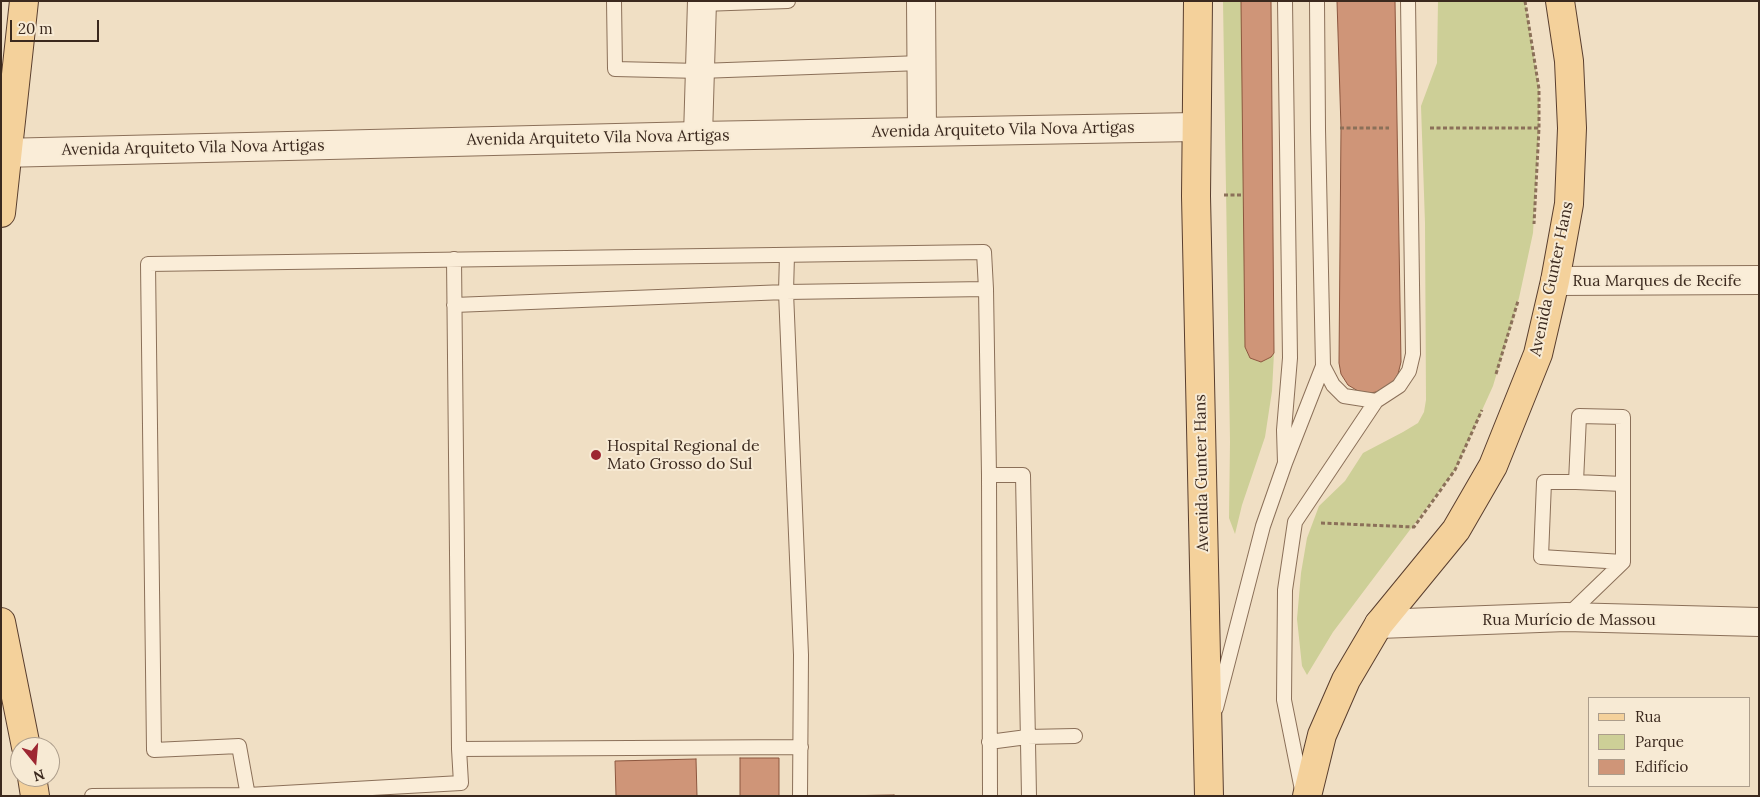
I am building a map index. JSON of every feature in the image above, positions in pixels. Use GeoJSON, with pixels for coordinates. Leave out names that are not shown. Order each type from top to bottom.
{"type":"FeatureCollection","features":[{"type":"Feature","properties":{"kind":"main road"},"geometry":{"type":"LineString","coordinates":[[1,212],[5,153],[24,1]]}},
{"type":"Feature","properties":{"kind":"main road","name":"Avenida Gunter Hans"},"geometry":{"type":"LineString","coordinates":[[1198,1],[1196,127],[1209,796]]}},
{"type":"Feature","properties":{"kind":"main road","name":"Avenida Gunter Hans"},"geometry":{"type":"LineString","coordinates":[[1308,796],[1322,736],[1346,680],[1379,624],[1456,530],[1493,466],[1538,354],[1555,281],[1569,204],[1572,128],[1569,61],[1560,1]]}},
{"type":"Feature","properties":{"kind":"main road"},"geometry":{"type":"LineString","coordinates":[[1,622],[24,737]]}},
{"type":"Feature","properties":{"kind":"street"},"geometry":{"type":"LineString","coordinates":[[921,1],[922,131]]}},
{"type":"Feature","properties":{"kind":"street"},"geometry":{"type":"LineString","coordinates":[[698,136],[702,2]]}},
{"type":"Feature","properties":{"kind":"street","name":"Avenida Arquiteto Vila Nova Artigas"},"geometry":{"type":"LineString","coordinates":[[5,153],[922,131],[1196,127]]}},
{"type":"Feature","properties":{"kind":"street","name":"Rua Marques de Recife"},"geometry":{"type":"LineString","coordinates":[[1555,281],[1759,280]]}},
{"type":"Feature","properties":{"kind":"street","name":"Rua Murício de Massou"},"geometry":{"type":"LineString","coordinates":[[1379,624],[1566,617],[1759,622]]}},
{"type":"Feature","properties":{"kind":"lane"},"geometry":{"type":"LineString","coordinates":[[614,1],[615,69],[700,71],[921,63]]}},
{"type":"Feature","properties":{"kind":"lane"},"geometry":{"type":"LineString","coordinates":[[702,2],[788,1]]}},
{"type":"Feature","properties":{"kind":"lane"},"geometry":{"type":"LineString","coordinates":[[1285,1],[1290,358],[1284,430],[1285,463]]}},
{"type":"Feature","properties":{"kind":"lane"},"geometry":{"type":"LineString","coordinates":[[1208,738],[1262,526],[1323,366],[1318,129],[1318,1]]}},
{"type":"Feature","properties":{"kind":"lane"},"geometry":{"type":"LineString","coordinates":[[1303,796],[1284,700],[1285,590],[1295,522],[1376,401],[1399,386],[1409,371],[1413,354],[1408,1]]}},
{"type":"Feature","properties":{"kind":"lane"},"geometry":{"type":"LineString","coordinates":[[248,796],[239,746],[154,750],[148,264],[984,252],[990,474],[990,796]]}},
{"type":"Feature","properties":{"kind":"lane"},"geometry":{"type":"LineString","coordinates":[[787,255],[786,292],[801,655],[802,747],[800,796]]}},
{"type":"Feature","properties":{"kind":"lane"},"geometry":{"type":"LineString","coordinates":[[92,796],[248,796],[461,783],[459,749],[454,259]]}},
{"type":"Feature","properties":{"kind":"lane"},"geometry":{"type":"LineString","coordinates":[[454,305],[786,292],[986,289]]}},
{"type":"Feature","properties":{"kind":"lane"},"geometry":{"type":"LineString","coordinates":[[1323,366],[1333,385],[1344,396],[1376,401]]}},
{"type":"Feature","properties":{"kind":"lane"},"geometry":{"type":"LineString","coordinates":[[1566,617],[1623,562],[1623,417],[1580,416],[1576,482]]}},
{"type":"Feature","properties":{"kind":"lane"},"geometry":{"type":"LineString","coordinates":[[990,474],[1023,475],[1027,737],[1030,796]]}},
{"type":"Feature","properties":{"kind":"lane"},"geometry":{"type":"LineString","coordinates":[[1623,484],[1544,482],[1541,557],[1623,562]]}},
{"type":"Feature","properties":{"kind":"lane"},"geometry":{"type":"LineString","coordinates":[[990,742],[1027,737],[1075,736]]}},
{"type":"Feature","properties":{"kind":"lane"},"geometry":{"type":"LineString","coordinates":[[459,749],[802,747]]}},
{"type":"Feature","properties":{"kind":"path"},"geometry":{"type":"LineString","coordinates":[[1525,1],[1539,88],[1539,128],[1533,233]]}},
{"type":"Feature","properties":{"kind":"path"},"geometry":{"type":"LineString","coordinates":[[1341,128],[1572,128]]}},
{"type":"Feature","properties":{"kind":"path"},"geometry":{"type":"LineString","coordinates":[[1496,377],[1519,298]]}},
{"type":"Feature","properties":{"kind":"path"},"geometry":{"type":"LineString","coordinates":[[1414,527],[1455,470],[1485,402]]}},
{"type":"Feature","properties":{"kind":"green space"},"geometry":{"type":"Polygon","coordinates":[[[1223,1],[1242,1],[1245,347],[1250,358],[1260,362],[1271,357],[1274,353],[1272,391],[1265,437],[1242,505],[1235,534],[1229,518],[1230,442],[1223,1]]]}},
{"type":"Feature","properties":{"kind":"green space"},"geometry":{"type":"Polygon","coordinates":[[[1438,1],[1525,1],[1539,89],[1539,128],[1533,233],[1519,298],[1493,386],[1455,470],[1333,632],[1307,675],[1302,666],[1297,619],[1301,573],[1307,538],[1319,506],[1345,481],[1363,453],[1418,423],[1424,412],[1426,400],[1425,223],[1421,106],[1437,63],[1438,1]]]}},
{"type":"Feature","properties":{"kind":"building"},"geometry":{"type":"Polygon","coordinates":[[[1241,1],[1271,1],[1274,353],[1271,357],[1261,362],[1250,358],[1245,347],[1241,1]]]}},
{"type":"Feature","properties":{"kind":"building"},"geometry":{"type":"Polygon","coordinates":[[[1337,1],[1395,1],[1401,362],[1398,374],[1392,384],[1382,391],[1370,393],[1358,391],[1348,385],[1341,374],[1339,363],[1341,128],[1337,1]]]}},
{"type":"Feature","properties":{"kind":"building"},"geometry":{"type":"Polygon","coordinates":[[[740,758],[779,758],[779,796],[740,796],[740,758]]]}},
{"type":"Feature","properties":{"kind":"building"},"geometry":{"type":"Polygon","coordinates":[[[696,759],[697,796],[616,796],[615,761],[696,759]]]}},
{"type":"Feature","properties":{"kind":"building"},"geometry":{"type":"Polygon","coordinates":[[[894,795],[894,796],[836,796],[894,795]]]}},
{"type":"Feature","properties":{"kind":"place","name":"Hospital Regional de Mato Grosso do Sul"},"geometry":{"type":"Point","coordinates":[596,455]}}]}
